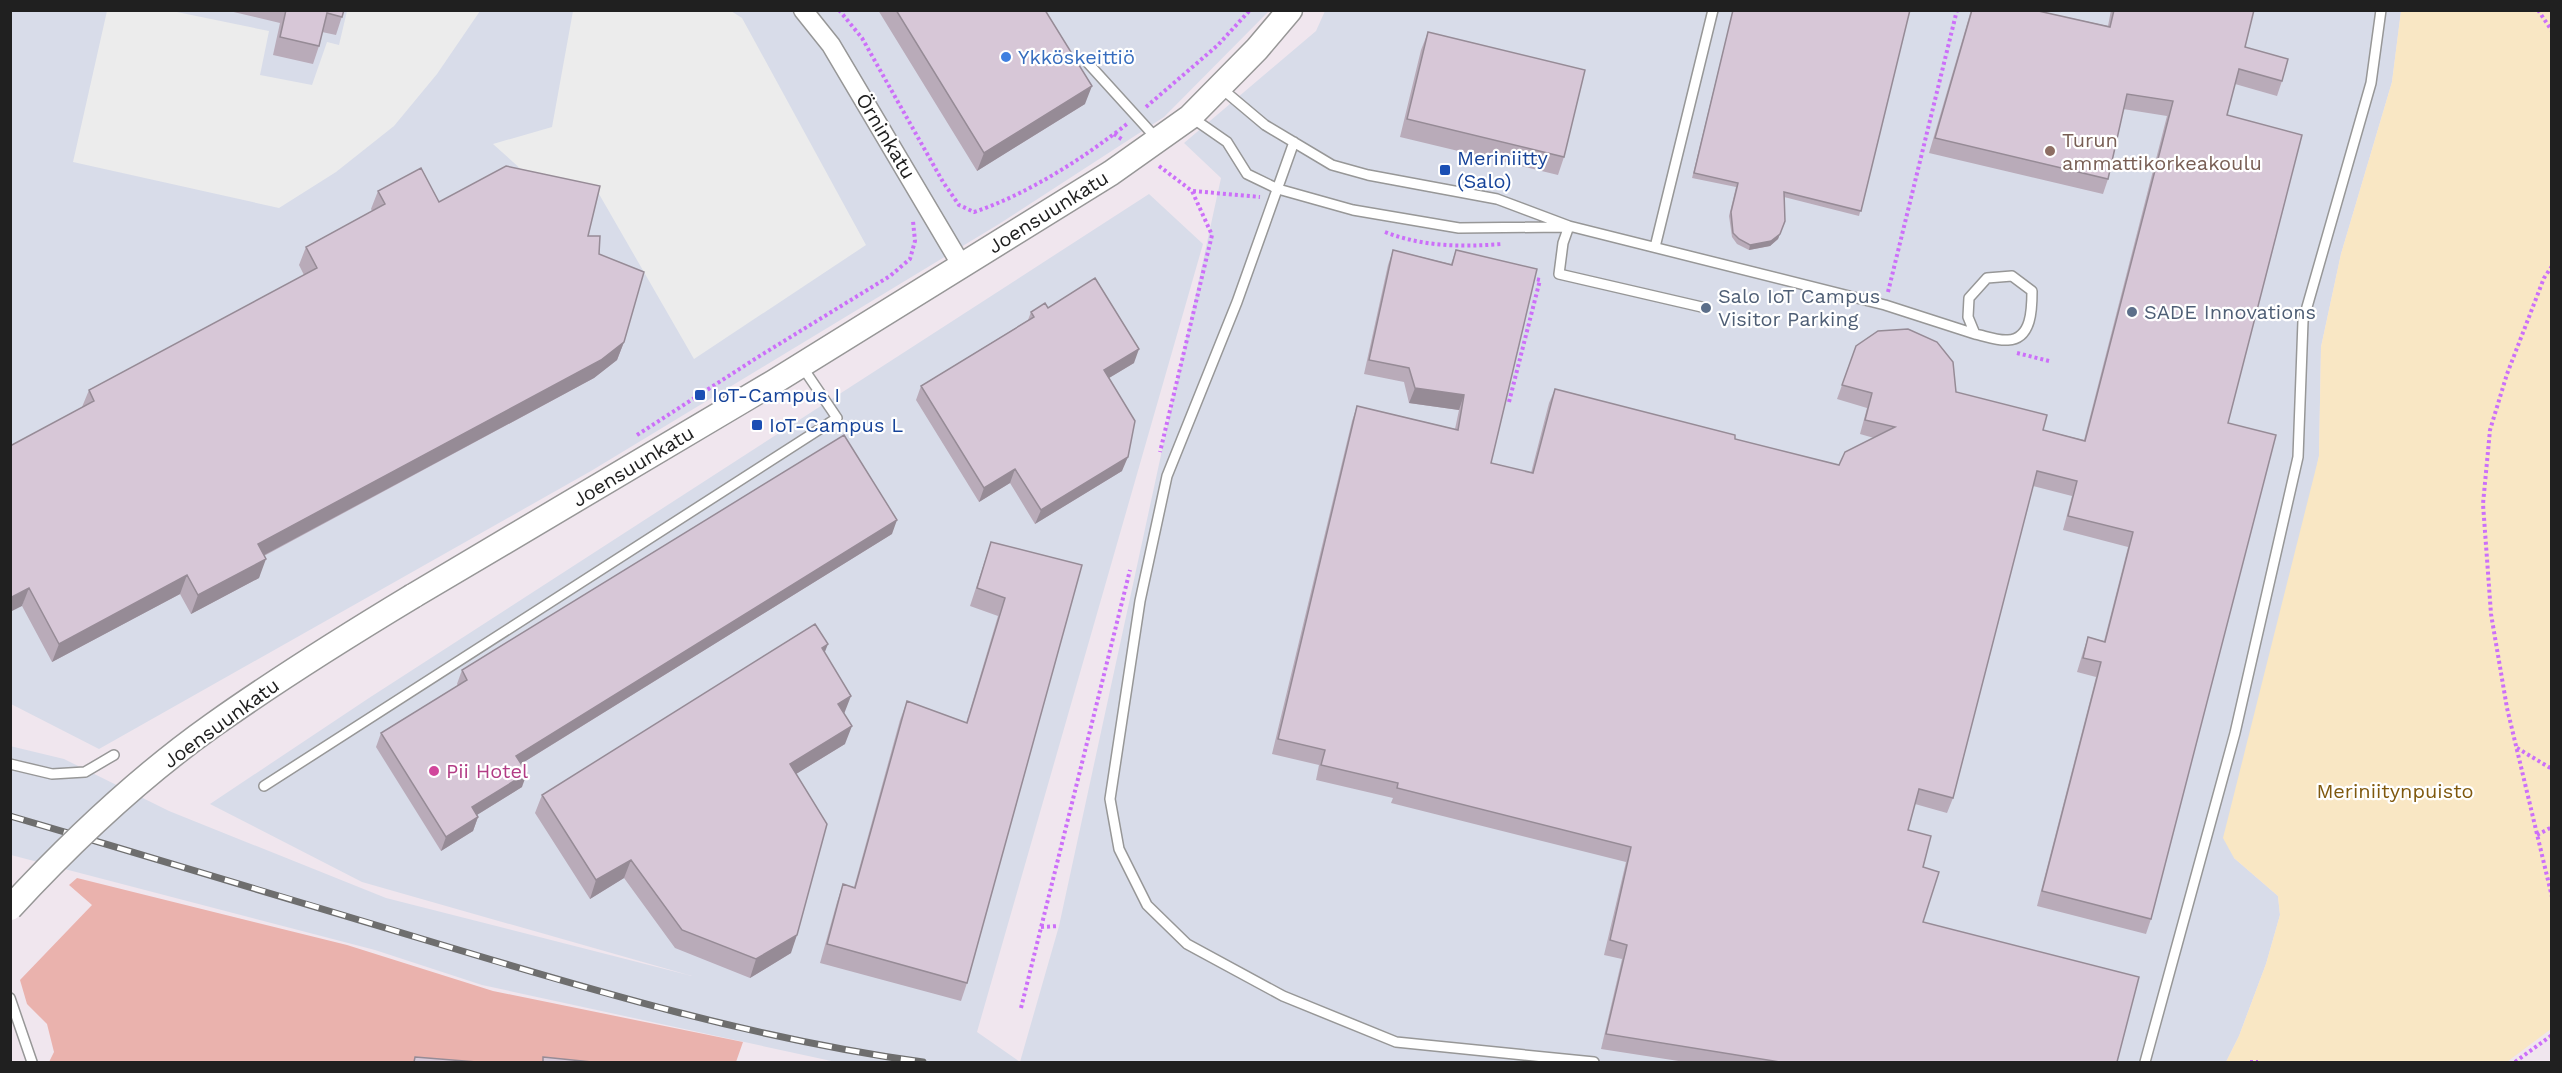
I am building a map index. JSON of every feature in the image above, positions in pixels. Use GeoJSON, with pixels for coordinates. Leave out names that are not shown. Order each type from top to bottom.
{"type":"FeatureCollection","features":[{"type":"Feature","properties":{"kind":"street","name":"Örninkatu"},"geometry":{"type":"LineString","coordinates":[[803,10],[831,45],[962,266]]}},
{"type":"Feature","properties":{"kind":"street","name":"Joensuunkatu"},"geometry":{"type":"LineString","coordinates":[[10,909],[43,873],[139,784],[211,726],[310,658],[801,365],[1150,147],[1190,117],[1257,49],[1290,10]]}},
{"type":"Feature","properties":{"kind":"lane"},"geometry":{"type":"LineString","coordinates":[[1655,246],[1713,10]]}},
{"type":"Feature","properties":{"kind":"lane"},"geometry":{"type":"LineString","coordinates":[[2145,1062],[2235,734],[2298,457],[2303,321],[2371,83],[2381,10]]}},
{"type":"Feature","properties":{"kind":"lane"},"geometry":{"type":"LineString","coordinates":[[1087,62],[1137,116],[1150,147]]}},
{"type":"Feature","properties":{"kind":"lane"},"geometry":{"type":"LineString","coordinates":[[1220,87],[1265,125],[1332,165],[1368,175],[1497,199],[1569,226],[1885,305],[1975,334],[2010,341],[2024,333],[2032,313],[2032,291],[2012,276],[1987,278],[1969,298],[1968,317],[1975,334]]}},
{"type":"Feature","properties":{"kind":"lane"},"geometry":{"type":"LineString","coordinates":[[1190,117],[1227,142],[1247,174],[1278,189],[1353,210],[1460,228],[1569,226]]}},
{"type":"Feature","properties":{"kind":"lane"},"geometry":{"type":"LineString","coordinates":[[1294,142],[1237,302],[1167,476],[1140,601],[1110,799],[1119,849],[1147,905],[1187,944],[1283,996],[1396,1041],[1594,1062]]}},
{"type":"Feature","properties":{"kind":"lane"},"geometry":{"type":"LineString","coordinates":[[1569,226],[1563,243],[1559,274],[1706,308]]}},
{"type":"Feature","properties":{"kind":"lane"},"geometry":{"type":"LineString","coordinates":[[264,786],[837,418],[801,365]]}},
{"type":"Feature","properties":{"kind":"lane"},"geometry":{"type":"LineString","coordinates":[[10,764],[52,774],[85,771],[114,755]]}},
{"type":"Feature","properties":{"kind":"lane"},"geometry":{"type":"LineString","coordinates":[[10,998],[33,1062]]}},
{"type":"Feature","properties":{"kind":"path"},"geometry":{"type":"LineString","coordinates":[[839,10],[861,38],[943,182],[959,205],[974,212],[990,207],[1027,188],[1114,134],[1218,45],[1250,10]]}},
{"type":"Feature","properties":{"kind":"path"},"geometry":{"type":"LineString","coordinates":[[1885,305],[1957,10]]}},
{"type":"Feature","properties":{"kind":"path"},"geometry":{"type":"LineString","coordinates":[[2538,10],[2552,31]]}},
{"type":"Feature","properties":{"kind":"path"},"geometry":{"type":"LineString","coordinates":[[1114,134],[1150,147],[1192,190],[1212,235],[1158,457]]}},
{"type":"Feature","properties":{"kind":"path"},"geometry":{"type":"LineString","coordinates":[[632,439],[758,357],[890,276],[910,259],[915,241],[914,222],[907,203],[920,193],[943,182]]}},
{"type":"Feature","properties":{"kind":"path"},"geometry":{"type":"LineString","coordinates":[[1405,239],[1453,246],[1511,243]]}},
{"type":"Feature","properties":{"kind":"path"},"geometry":{"type":"LineString","coordinates":[[1453,246],[1455,254]]}},
{"type":"Feature","properties":{"kind":"path"},"geometry":{"type":"LineString","coordinates":[[2552,266],[2544,278],[2507,374],[2490,430],[2483,504],[2491,614],[2507,708],[2552,897]]}},
{"type":"Feature","properties":{"kind":"path"},"geometry":{"type":"LineString","coordinates":[[1509,402],[1540,280],[1530,277]]}},
{"type":"Feature","properties":{"kind":"path"},"geometry":{"type":"LineString","coordinates":[[2016,352],[2049,361]]}},
{"type":"Feature","properties":{"kind":"path"},"geometry":{"type":"LineString","coordinates":[[1021,1008],[1132,560]]}},
{"type":"Feature","properties":{"kind":"path"},"geometry":{"type":"LineString","coordinates":[[2517,748],[2552,769]]}},
{"type":"Feature","properties":{"kind":"path"},"geometry":{"type":"LineString","coordinates":[[2537,835],[2552,826]]}},
{"type":"Feature","properties":{"kind":"path"},"geometry":{"type":"LineString","coordinates":[[1041,927],[1059,926]]}},
{"type":"Feature","properties":{"kind":"path"},"geometry":{"type":"LineString","coordinates":[[2515,1062],[2552,1035]]}},
{"type":"Feature","properties":{"kind":"path"},"geometry":{"type":"LineString","coordinates":[[2250,1062],[2258,1062]]}},
{"type":"Feature","properties":{"kind":"shaded area"},"geometry":{"type":"Polygon","coordinates":[[[10,11],[1269,11],[1164,117],[999,224],[591,471],[99,749],[11,704],[10,11]]]}},
{"type":"Feature","properties":{"kind":"shaded area"},"geometry":{"type":"Polygon","coordinates":[[[107,11],[172,11],[269,31],[260,75],[312,85],[327,42],[339,45],[347,11],[480,11],[437,74],[394,126],[336,172],[279,208],[73,162],[107,11]]]}},
{"type":"Feature","properties":{"kind":"shaded area"},"geometry":{"type":"Polygon","coordinates":[[[573,11],[731,11],[742,18],[866,245],[694,359],[599,194],[523,171],[493,144],[552,127],[573,11]]]}},
{"type":"Feature","properties":{"kind":"shaded area"},"geometry":{"type":"Polygon","coordinates":[[[1325,11],[2401,11],[2392,82],[2341,254],[2321,347],[2319,456],[2234,858],[2278,896],[2280,915],[2266,964],[2239,1036],[2226,1062],[1020,1062],[1059,926],[1221,178],[1184,143],[1316,31],[1325,11]]]}},
{"type":"Feature","properties":{"kind":"shaded area"},"geometry":{"type":"Polygon","coordinates":[[[1149,194],[1203,244],[977,1032],[1020,1062],[836,1062],[482,985],[375,950],[11,855],[10,746],[64,759],[169,811],[386,898],[692,976],[362,882],[210,804],[369,698],[1149,194]]]}},
{"type":"Feature","properties":{"kind":"shaded area"},"geometry":{"type":"Polygon","coordinates":[[[77,878],[347,945],[493,991],[743,1042],[736,1062],[49,1062],[54,1052],[47,1024],[27,1004],[20,980],[92,905],[69,885],[77,878]]]}},
{"type":"Feature","properties":{"kind":"green space","name":"Meriniitynpuisto"},"geometry":{"type":"Polygon","coordinates":[[[2401,11],[2551,11],[2551,1029],[2507,1062],[2226,1062],[2239,1036],[2266,964],[2280,915],[2278,896],[2234,858],[2223,838],[2319,456],[2321,347],[2341,254],[2392,82],[2401,11]]]}},
{"type":"Feature","properties":{"kind":"building"},"geometry":{"type":"Polygon","coordinates":[[[286,10],[344,10],[342,17],[327,13],[319,46],[280,37],[286,10]]]}},
{"type":"Feature","properties":{"kind":"building"},"geometry":{"type":"Polygon","coordinates":[[[896,10],[1045,10],[1092,86],[984,153],[896,10]]]}},
{"type":"Feature","properties":{"kind":"building"},"geometry":{"type":"Polygon","coordinates":[[[1733,10],[1910,10],[1861,211],[1784,192],[1785,221],[1780,234],[1771,241],[1750,245],[1733,233],[1731,212],[1738,183],[1694,173],[1733,10]]]}},
{"type":"Feature","properties":{"kind":"building"},"geometry":{"type":"Polygon","coordinates":[[[1972,10],[2034,10],[2110,27],[2114,10],[2254,10],[2245,47],[2288,59],[2282,81],[2239,69],[2227,115],[2302,135],[2228,423],[2276,435],[2151,919],[2042,891],[2101,662],[2083,658],[2088,637],[2105,642],[2133,532],[2068,516],[2077,481],[2037,471],[1953,798],[1919,789],[1908,830],[1931,836],[1923,867],[1939,872],[1923,922],[2139,977],[2117,1062],[1780,1062],[1606,1034],[1627,945],[1610,940],[1631,847],[1397,788],[1398,783],[1321,765],[1325,750],[1278,739],[1357,406],[1458,430],[1464,395],[1415,388],[1409,368],[1369,360],[1393,250],[1452,265],[1456,250],[1537,269],[1491,463],[1533,473],[1555,389],[1735,435],[1735,439],[1839,465],[1845,452],[1895,427],[1865,420],[1872,393],[1842,385],[1856,346],[1878,331],[1908,329],[1937,342],[1953,362],[1956,392],[2047,415],[2043,430],[2085,441],[2173,101],[2127,94],[2108,179],[1935,138],[1972,10]]]}},
{"type":"Feature","properties":{"kind":"building"},"geometry":{"type":"Polygon","coordinates":[[[1428,32],[1585,70],[1564,157],[1407,119],[1428,32]]]}},
{"type":"Feature","properties":{"kind":"building"},"geometry":{"type":"Polygon","coordinates":[[[506,166],[600,186],[588,236],[600,236],[599,254],[644,272],[624,342],[601,360],[258,544],[266,559],[198,595],[187,575],[59,644],[29,588],[10,598],[10,446],[94,401],[89,390],[317,268],[306,247],[385,204],[378,191],[421,168],[439,202],[506,166]]]}},
{"type":"Feature","properties":{"kind":"building"},"geometry":{"type":"Polygon","coordinates":[[[1095,278],[1139,349],[1104,370],[1135,421],[1128,457],[1041,510],[1015,469],[984,488],[921,386],[1034,317],[1031,312],[1045,303],[1048,308],[1095,278]]]}},
{"type":"Feature","properties":{"kind":"building"},"geometry":{"type":"Polygon","coordinates":[[[844,435],[897,520],[516,756],[527,773],[472,807],[478,817],[446,837],[381,733],[467,680],[462,670],[844,435]]]}},
{"type":"Feature","properties":{"kind":"building"},"geometry":{"type":"Polygon","coordinates":[[[991,542],[1082,565],[967,983],[827,944],[843,884],[855,888],[907,701],[967,723],[1005,598],[977,588],[991,542]]]}},
{"type":"Feature","properties":{"kind":"building"},"geometry":{"type":"Polygon","coordinates":[[[815,624],[828,644],[822,648],[851,696],[838,704],[852,726],[790,764],[827,824],[797,935],[756,959],[682,930],[631,860],[596,880],[542,795],[815,624]]]}},
{"type":"Feature","properties":{"kind":"building"},"geometry":{"type":"Polygon","coordinates":[[[415,1057],[477,1062],[414,1062],[415,1057]]]}},
{"type":"Feature","properties":{"kind":"building"},"geometry":{"type":"Polygon","coordinates":[[[543,1057],[592,1062],[543,1062],[543,1057]]]}},
{"type":"Feature","properties":{"kind":"railway"},"geometry":{"type":"LineString","coordinates":[[10,816],[612,995],[736,1027],[923,1062]]}},
{"type":"Feature","properties":{"kind":"place","name":"Ykköskeittiö"},"geometry":{"type":"Point","coordinates":[1006,57]}},
{"type":"Feature","properties":{"kind":"place","name":"Turun ammattikorkeakoulu"},"geometry":{"type":"Point","coordinates":[2050,151]}},
{"type":"Feature","properties":{"kind":"place","name":"Meriniitty (Salo)"},"geometry":{"type":"Point","coordinates":[1445,170]}},
{"type":"Feature","properties":{"kind":"place","name":"Salo IoT Campus Visitor Parking"},"geometry":{"type":"Point","coordinates":[1706,308]}},
{"type":"Feature","properties":{"kind":"place","name":"SADE Innovations"},"geometry":{"type":"Point","coordinates":[2132,312]}},
{"type":"Feature","properties":{"kind":"place","name":"IoT-Campus I"},"geometry":{"type":"Point","coordinates":[700,395]}},
{"type":"Feature","properties":{"kind":"place","name":"IoT-Campus L"},"geometry":{"type":"Point","coordinates":[757,425]}},
{"type":"Feature","properties":{"kind":"place","name":"Pii Hotel"},"geometry":{"type":"Point","coordinates":[434,771]}}]}
